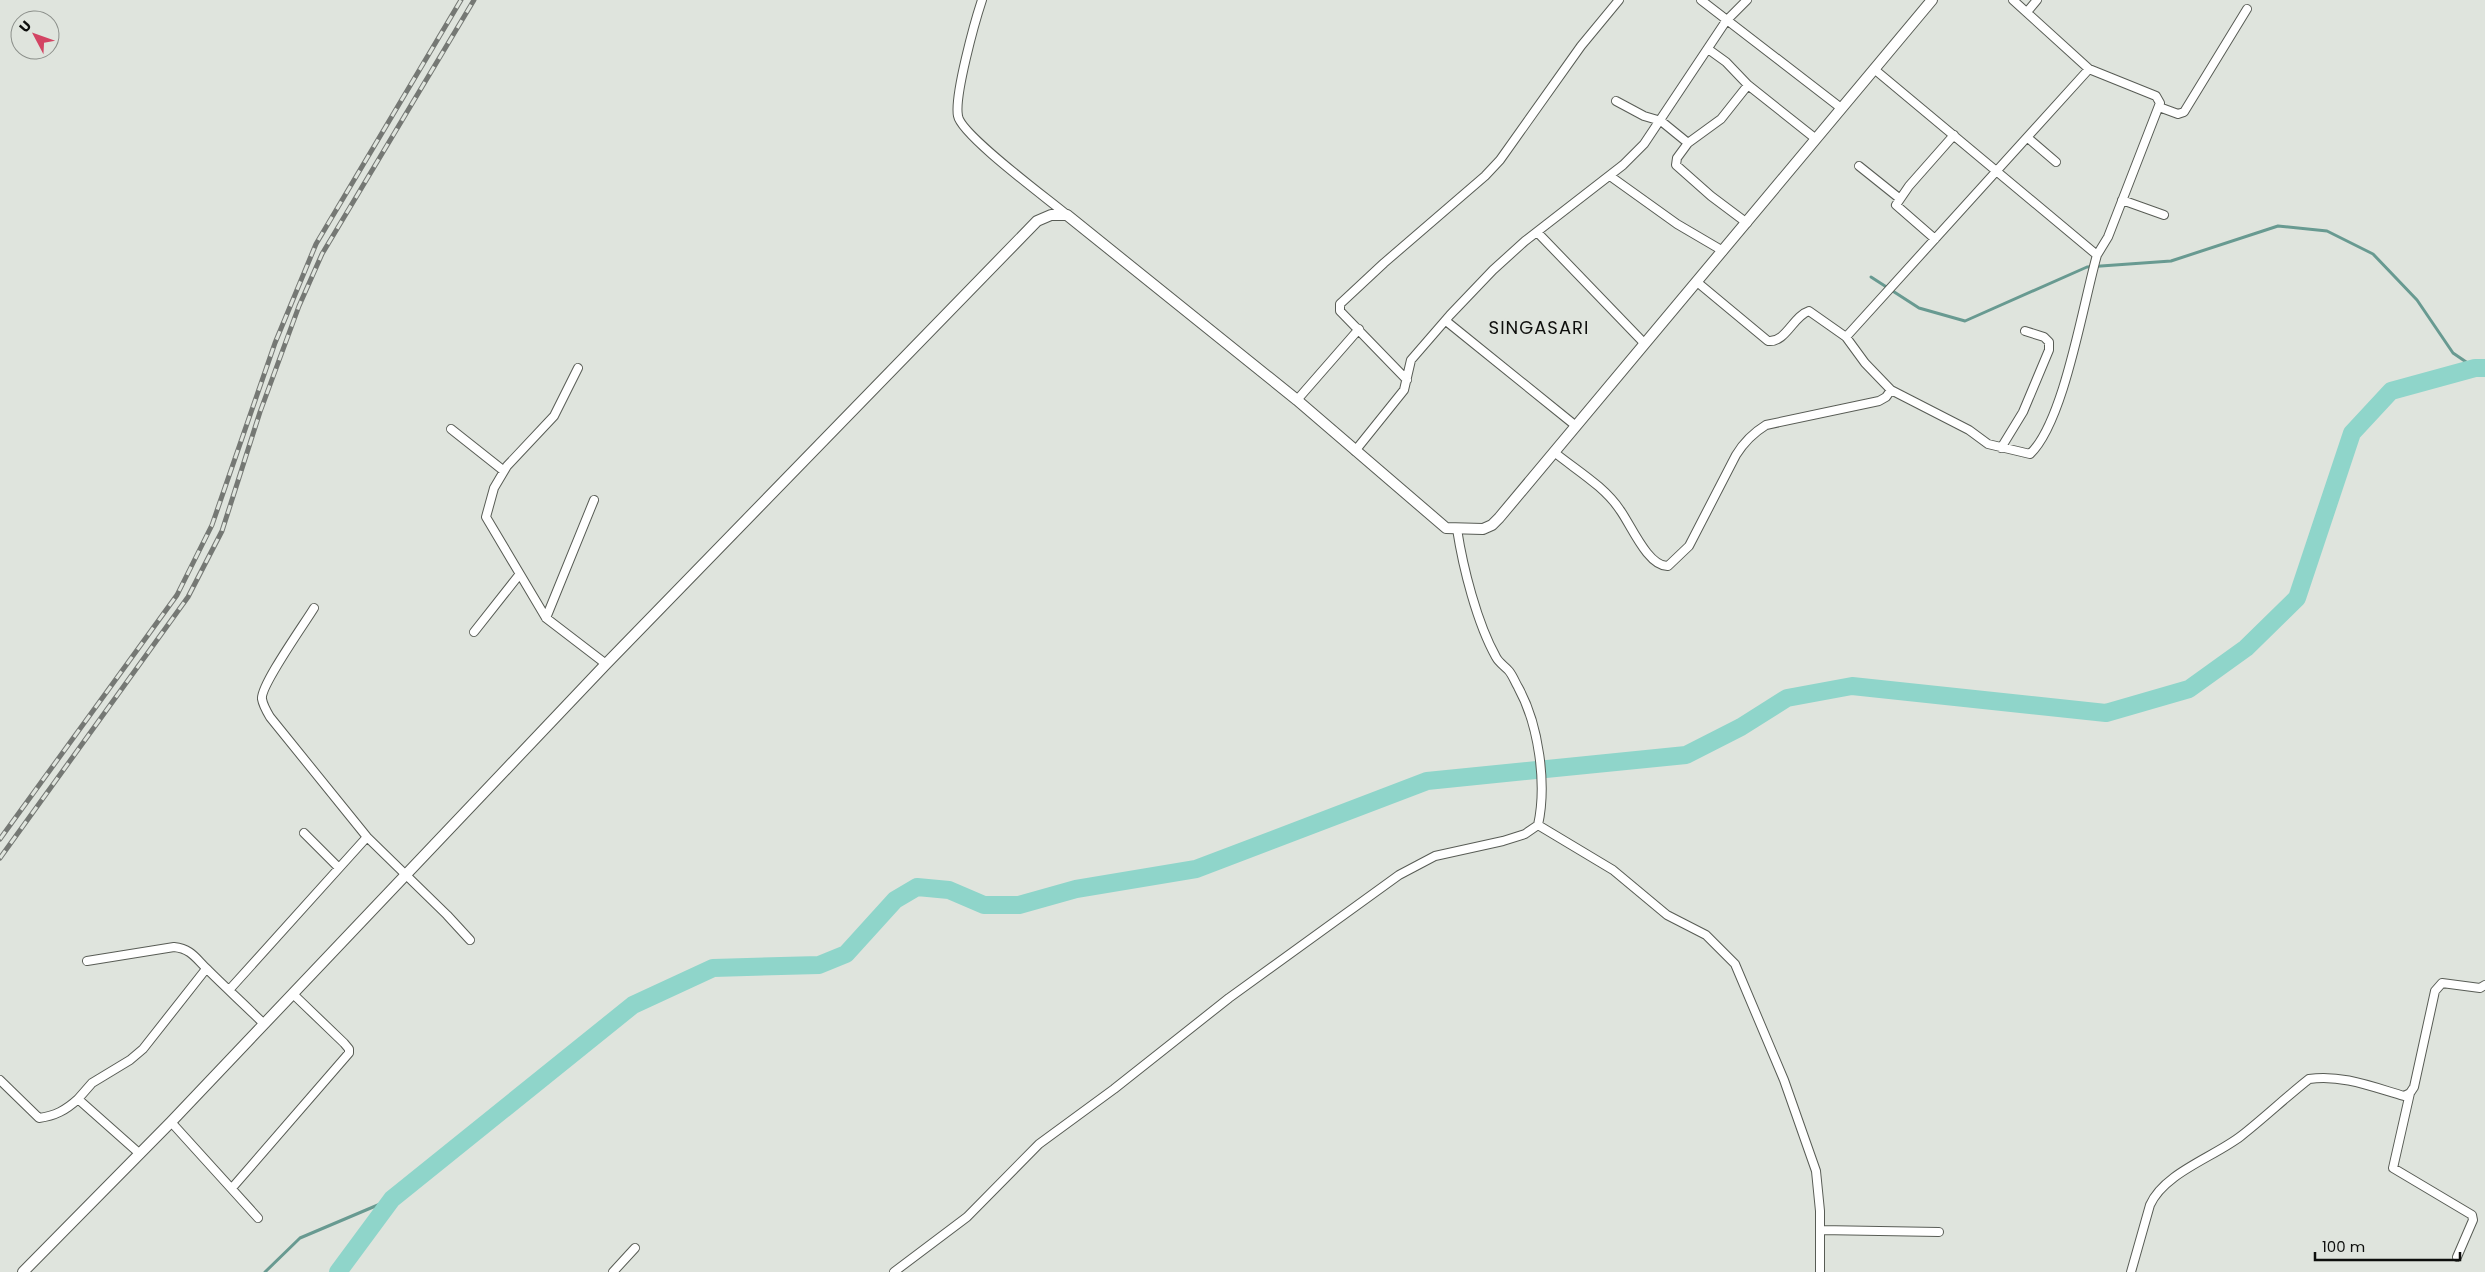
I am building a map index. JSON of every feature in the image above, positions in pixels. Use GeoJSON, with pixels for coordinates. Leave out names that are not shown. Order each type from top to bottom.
{"type":"FeatureCollection","features":[{"type":"Feature","properties":{"kind":"street"},"geometry":{"type":"LineString","coordinates":[[982,0],[973,26],[957,107],[959,120],[977,140],[1297,400],[1446,528],[1457,529],[1483,529],[1492,525],[1932,0]]}},
{"type":"Feature","properties":{"kind":"street"},"geometry":{"type":"LineString","coordinates":[[1407,380],[1340,311],[1341,302],[1490,171],[1510,147],[1581,46],[1619,0]]}},
{"type":"Feature","properties":{"kind":"street"},"geometry":{"type":"LineString","coordinates":[[1701,0],[1841,108]]}},
{"type":"Feature","properties":{"kind":"street"},"geometry":{"type":"LineString","coordinates":[[1355,451],[1394,404],[1407,380],[1411,360],[1493,270],[1537,232],[1610,176],[1644,144],[1726,21],[1747,0]]}},
{"type":"Feature","properties":{"kind":"street"},"geometry":{"type":"LineString","coordinates":[[1697,282],[1768,341],[1774,342],[1780,338],[1802,314],[1809,311],[1846,337],[1875,374],[1892,390],[1969,430],[1988,444],[2030,454],[2043,437],[2065,384],[2096,259],[2108,238],[2159,107],[2156,96],[2089,69],[2013,0]]}},
{"type":"Feature","properties":{"kind":"street"},"geometry":{"type":"LineString","coordinates":[[2027,12],[2037,0]]}},
{"type":"Feature","properties":{"kind":"street"},"geometry":{"type":"LineString","coordinates":[[2159,107],[2178,114],[2184,112],[2247,9]]}},
{"type":"Feature","properties":{"kind":"street"},"geometry":{"type":"LineString","coordinates":[[1708,49],[1726,62],[1748,85],[1816,139]]}},
{"type":"Feature","properties":{"kind":"street"},"geometry":{"type":"LineString","coordinates":[[1874,69],[1954,135],[2096,259]]}},
{"type":"Feature","properties":{"kind":"street"},"geometry":{"type":"LineString","coordinates":[[1846,337],[2089,69]]}},
{"type":"Feature","properties":{"kind":"street"},"geometry":{"type":"LineString","coordinates":[[1747,223],[1711,196],[1676,165],[1677,158],[1688,142],[1721,119],[1748,85]]}},
{"type":"Feature","properties":{"kind":"street"},"geometry":{"type":"LineString","coordinates":[[1616,102],[1644,116],[1661,121],[1688,142]]}},
{"type":"Feature","properties":{"kind":"street"},"geometry":{"type":"LineString","coordinates":[[1935,239],[1897,207],[1899,198],[1954,135]]}},
{"type":"Feature","properties":{"kind":"street"},"geometry":{"type":"LineString","coordinates":[[2028,138],[2056,162]]}},
{"type":"Feature","properties":{"kind":"street"},"geometry":{"type":"LineString","coordinates":[[1860,166],[1899,198]]}},
{"type":"Feature","properties":{"kind":"street"},"geometry":{"type":"LineString","coordinates":[[1610,176],[1677,224],[1723,251]]}},
{"type":"Feature","properties":{"kind":"street"},"geometry":{"type":"LineString","coordinates":[[2122,200],[2164,215]]}},
{"type":"Feature","properties":{"kind":"street"},"geometry":{"type":"LineString","coordinates":[[23,1272],[171,1122],[606,664],[1031,226],[1044,217],[1067,215]]}},
{"type":"Feature","properties":{"kind":"street"},"geometry":{"type":"LineString","coordinates":[[1537,232],[1644,343]]}},
{"type":"Feature","properties":{"kind":"street"},"geometry":{"type":"LineString","coordinates":[[1446,321],[1576,426]]}},
{"type":"Feature","properties":{"kind":"street"},"geometry":{"type":"LineString","coordinates":[[1297,400],[1359,329]]}},
{"type":"Feature","properties":{"kind":"street"},"geometry":{"type":"LineString","coordinates":[[2001,448],[2024,412],[2049,350],[2049,342],[2046,339],[2025,331]]}},
{"type":"Feature","properties":{"kind":"street"},"geometry":{"type":"LineString","coordinates":[[578,368],[554,416],[504,472],[494,488],[486,517],[546,618],[606,664]]}},
{"type":"Feature","properties":{"kind":"street"},"geometry":{"type":"LineString","coordinates":[[1554,452],[1598,486],[1619,508],[1647,553],[1657,564],[1668,566],[1689,546],[1736,455],[1744,442],[1757,431],[1766,425],[1880,400],[1886,397],[1892,390]]}},
{"type":"Feature","properties":{"kind":"street"},"geometry":{"type":"LineString","coordinates":[[451,429],[504,472]]}},
{"type":"Feature","properties":{"kind":"street"},"geometry":{"type":"LineString","coordinates":[[546,618],[594,500]]}},
{"type":"Feature","properties":{"kind":"street"},"geometry":{"type":"LineString","coordinates":[[894,1272],[967,1217],[1039,1144],[1114,1089],[1229,998],[1399,875],[1435,856],[1503,841],[1525,834],[1538,825],[1543,793],[1536,741],[1524,699],[1509,671],[1496,659],[1477,609],[1462,558],[1457,529]]}},
{"type":"Feature","properties":{"kind":"street"},"geometry":{"type":"LineString","coordinates":[[474,632],[519,575]]}},
{"type":"Feature","properties":{"kind":"street"},"geometry":{"type":"LineString","coordinates":[[314,608],[268,680],[262,700],[278,730],[367,837],[470,940]]}},
{"type":"Feature","properties":{"kind":"street"},"geometry":{"type":"LineString","coordinates":[[1538,825],[1613,870],[1667,916],[1706,935],[1735,964],[1780,1071],[1816,1171],[1820,1230],[1820,1272]]}},
{"type":"Feature","properties":{"kind":"street"},"geometry":{"type":"LineString","coordinates":[[304,834],[339,868]]}},
{"type":"Feature","properties":{"kind":"street"},"geometry":{"type":"LineString","coordinates":[[230,990],[367,837]]}},
{"type":"Feature","properties":{"kind":"street"},"geometry":{"type":"LineString","coordinates":[[86,961],[174,947],[183,948],[198,958],[206,969],[264,1024]]}},
{"type":"Feature","properties":{"kind":"street"},"geometry":{"type":"LineString","coordinates":[[0,1080],[38,1118],[50,1117],[66,1109],[92,1083],[130,1060],[143,1049],[206,969]]}},
{"type":"Feature","properties":{"kind":"street"},"geometry":{"type":"LineString","coordinates":[[2457,1256],[2473,1220],[2472,1215],[2392,1168],[2410,1093],[2414,1087],[2435,991],[2442,983],[2480,988],[2485,985]]}},
{"type":"Feature","properties":{"kind":"street"},"geometry":{"type":"LineString","coordinates":[[232,1188],[349,1053],[348,1047],[293,994]]}},
{"type":"Feature","properties":{"kind":"street"},"geometry":{"type":"LineString","coordinates":[[2131,1272],[2155,1195],[2179,1176],[2242,1136],[2309,1079],[2334,1078],[2404,1096],[2410,1093]]}},
{"type":"Feature","properties":{"kind":"street"},"geometry":{"type":"LineString","coordinates":[[78,1099],[140,1154]]}},
{"type":"Feature","properties":{"kind":"street"},"geometry":{"type":"LineString","coordinates":[[171,1122],[258,1218]]}},
{"type":"Feature","properties":{"kind":"street"},"geometry":{"type":"LineString","coordinates":[[1820,1230],[1939,1232]]}},
{"type":"Feature","properties":{"kind":"street"},"geometry":{"type":"LineString","coordinates":[[613,1272],[634,1248]]}},
{"type":"Feature","properties":{"kind":"waterway"},"geometry":{"type":"LineString","coordinates":[[1871,277],[1919,308],[1965,321],[2087,267],[2171,261],[2278,226],[2327,231],[2373,254],[2417,300],[2453,353],[2475,368]]}},
{"type":"Feature","properties":{"kind":"waterway"},"geometry":{"type":"LineString","coordinates":[[338,1272],[392,1199],[633,1005],[713,968],[819,965],[846,954],[895,900],[917,887],[949,890],[984,905],[1019,905],[1076,889],[1196,869],[1427,781],[1686,755],[1741,727],[1787,698],[1852,686],[2106,713],[2189,689],[2246,648],[2297,598],[2352,433],[2391,391],[2475,368],[2485,368]]}},
{"type":"Feature","properties":{"kind":"waterway"},"geometry":{"type":"LineString","coordinates":[[265,1272],[300,1238],[392,1199]]}},
{"type":"Feature","properties":{"kind":"railway"},"geometry":{"type":"LineString","coordinates":[[0,839],[177,595],[212,525],[275,343],[316,244],[461,0]]}},
{"type":"Feature","properties":{"kind":"railway"},"geometry":{"type":"LineString","coordinates":[[0,858],[188,597],[222,531],[260,412],[299,306],[322,254],[474,0]]}},
{"type":"Feature","properties":{"kind":"district","name":"SINGASARI"},"geometry":{"type":"Point","coordinates":[1539,327]}}]}
